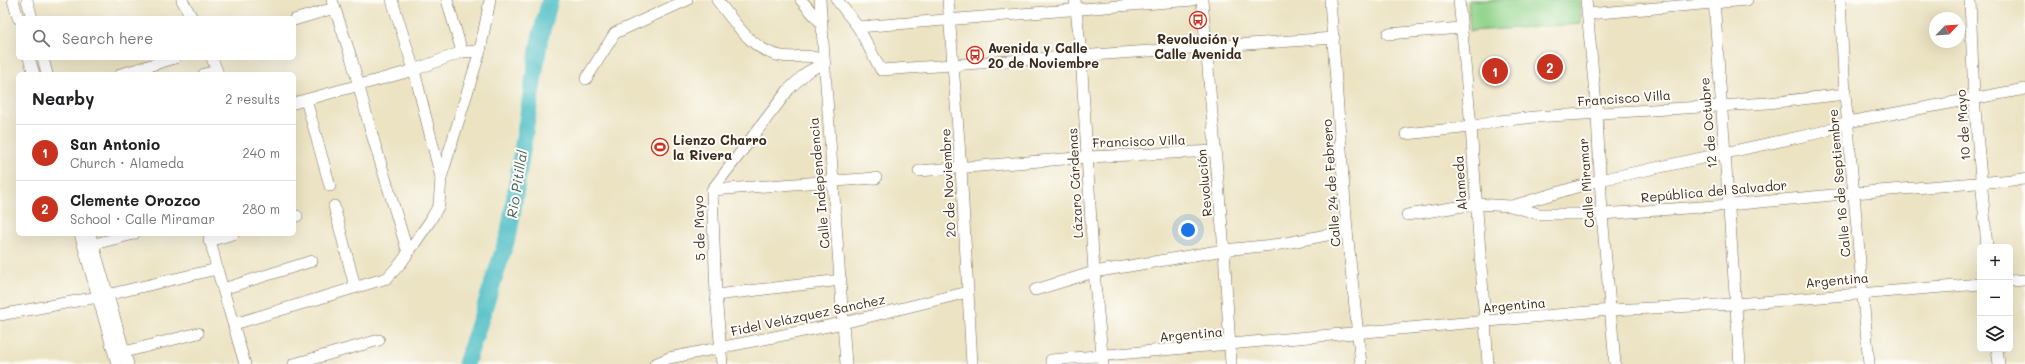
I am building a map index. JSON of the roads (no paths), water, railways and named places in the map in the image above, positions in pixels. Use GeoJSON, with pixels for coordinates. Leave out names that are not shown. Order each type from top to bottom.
{"type":"FeatureCollection","features":[{"type":"Feature","properties":{"kind":"street"},"geometry":{"type":"LineString","coordinates":[[13,0],[17,16]]}},
{"type":"Feature","properties":{"kind":"street"},"geometry":{"type":"LineString","coordinates":[[27,0],[31,16]]}},
{"type":"Feature","properties":{"kind":"street"},"geometry":{"type":"LineString","coordinates":[[182,0],[191,16]]}},
{"type":"Feature","properties":{"kind":"street"},"geometry":{"type":"LineString","coordinates":[[392,0],[414,70],[441,178]]}},
{"type":"Feature","properties":{"kind":"street"},"geometry":{"type":"LineString","coordinates":[[447,0],[462,52]]}},
{"type":"Feature","properties":{"kind":"street"},"geometry":{"type":"LineString","coordinates":[[234,324],[387,278],[402,263],[439,205],[441,178],[480,51],[490,0]]}},
{"type":"Feature","properties":{"kind":"street"},"geometry":{"type":"LineString","coordinates":[[586,79],[615,33],[687,0]]}},
{"type":"Feature","properties":{"kind":"street"},"geometry":{"type":"LineString","coordinates":[[717,0],[733,22],[760,48],[782,56],[806,55],[824,62]]}},
{"type":"Feature","properties":{"kind":"street"},"geometry":{"type":"LineString","coordinates":[[800,0],[821,23]]}},
{"type":"Feature","properties":{"kind":"street","name":"Calle Independencia"},"geometry":{"type":"LineString","coordinates":[[820,0],[846,364]]}},
{"type":"Feature","properties":{"kind":"street"},"geometry":{"type":"LineString","coordinates":[[837,0],[858,27],[882,70],[1334,38]]}},
{"type":"Feature","properties":{"kind":"street","name":"20 de Noviembre"},"geometry":{"type":"LineString","coordinates":[[948,0],[961,168],[972,364]]}},
{"type":"Feature","properties":{"kind":"street"},"geometry":{"type":"LineString","coordinates":[[858,27],[950,20],[1076,5],[1193,0]]}},
{"type":"Feature","properties":{"kind":"street","name":"Revolución"},"geometry":{"type":"LineString","coordinates":[[1202,0],[1224,250],[1231,364]]}},
{"type":"Feature","properties":{"kind":"street","name":"Calle 24 de Febrero"},"geometry":{"type":"LineString","coordinates":[[1330,0],[1334,38],[1347,231],[1361,364]]}},
{"type":"Feature","properties":{"kind":"street","name":"Alameda"},"geometry":{"type":"LineString","coordinates":[[1459,0],[1471,127],[1488,364]]}},
{"type":"Feature","properties":{"kind":"street","name":"Calle Miramar"},"geometry":{"type":"LineString","coordinates":[[1586,0],[1615,364]]}},
{"type":"Feature","properties":{"kind":"street"},"geometry":{"type":"LineString","coordinates":[[1588,14],[1714,1],[1747,0]]}},
{"type":"Feature","properties":{"kind":"street","name":"Calle 16 de Septiembre"},"geometry":{"type":"LineString","coordinates":[[1840,0],[1845,94],[1869,364]]}},
{"type":"Feature","properties":{"kind":"street","name":"10 de Mayo"},"geometry":{"type":"LineString","coordinates":[[1970,0],[1974,98],[1987,244]]}},
{"type":"Feature","properties":{"kind":"street","name":"12 de Octubre"},"geometry":{"type":"LineString","coordinates":[[1714,1],[1720,105],[1729,205],[1740,364]]}},
{"type":"Feature","properties":{"kind":"street"},"geometry":{"type":"LineString","coordinates":[[296,19],[333,4],[359,86],[370,128],[408,253]]}},
{"type":"Feature","properties":{"kind":"street","name":"Lázaro Cárdenas"},"geometry":{"type":"LineString","coordinates":[[1076,5],[1088,157],[1094,272],[1102,360]]}},
{"type":"Feature","properties":{"kind":"street"},"geometry":{"type":"LineString","coordinates":[[1388,34],[1461,28]]}},
{"type":"Feature","properties":{"kind":"street"},"geometry":{"type":"LineString","coordinates":[[296,102],[414,70],[462,52],[480,51]]}},
{"type":"Feature","properties":{"kind":"street"},"geometry":{"type":"LineString","coordinates":[[30,60],[33,72]]}},
{"type":"Feature","properties":{"kind":"street"},"geometry":{"type":"LineString","coordinates":[[44,60],[46,72]]}},
{"type":"Feature","properties":{"kind":"street"},"geometry":{"type":"LineString","coordinates":[[127,72],[168,60]]}},
{"type":"Feature","properties":{"kind":"street"},"geometry":{"type":"LineString","coordinates":[[213,60],[217,72]]}},
{"type":"Feature","properties":{"kind":"street","name":"5 de Mayo"},"geometry":{"type":"LineString","coordinates":[[722,364],[716,295],[712,190],[789,89],[807,72],[824,62]]}},
{"type":"Feature","properties":{"kind":"street"},"geometry":{"type":"LineString","coordinates":[[1511,206],[1600,180],[1822,132],[1848,122],[2025,89]]}},
{"type":"Feature","properties":{"kind":"street","name":"Francisco Villa"},"geometry":{"type":"LineString","coordinates":[[1406,134],[1471,127],[1499,121],[1534,117],[1596,115],[1720,105],[1768,103],[1845,94]]}},
{"type":"Feature","properties":{"kind":"street"},"geometry":{"type":"LineString","coordinates":[[306,100],[330,186]]}},
{"type":"Feature","properties":{"kind":"street","name":"Francisco Villa"},"geometry":{"type":"LineString","coordinates":[[919,171],[1088,157],[1216,152]]}},
{"type":"Feature","properties":{"kind":"street"},"geometry":{"type":"LineString","coordinates":[[712,190],[876,178]]}},
{"type":"Feature","properties":{"kind":"street","name":"República del Salvador"},"geometry":{"type":"LineString","coordinates":[[1407,215],[1476,204],[1511,206],[1539,214],[1602,214],[1729,205],[1981,181],[2025,179]]}},
{"type":"Feature","properties":{"kind":"street"},"geometry":{"type":"LineString","coordinates":[[334,206],[355,287]]}},
{"type":"Feature","properties":{"kind":"street"},"geometry":{"type":"LineString","coordinates":[[1035,290],[1094,272],[1224,250],[1281,244],[1347,231]]}},
{"type":"Feature","properties":{"kind":"street"},"geometry":{"type":"LineString","coordinates":[[121,236],[89,241],[119,357],[128,364]]}},
{"type":"Feature","properties":{"kind":"street"},"geometry":{"type":"LineString","coordinates":[[209,237],[245,364]]}},
{"type":"Feature","properties":{"kind":"street"},"geometry":{"type":"LineString","coordinates":[[223,289],[312,261]]}},
{"type":"Feature","properties":{"kind":"street"},"geometry":{"type":"LineString","coordinates":[[0,315],[103,296],[217,269]]}},
{"type":"Feature","properties":{"kind":"street"},"geometry":{"type":"LineString","coordinates":[[716,295],[841,280]]}},
{"type":"Feature","properties":{"kind":"street"},"geometry":{"type":"LineString","coordinates":[[2013,281],[2025,280]]}},
{"type":"Feature","properties":{"kind":"street","name":"Argentina"},"geometry":{"type":"LineString","coordinates":[[1050,360],[1102,360],[1230,345],[1611,310],[1735,304],[1863,292],[1977,284]]}},
{"type":"Feature","properties":{"kind":"street","name":"Fidel Velázquez Sanchez"},"geometry":{"type":"LineString","coordinates":[[654,364],[669,358],[720,349],[843,323],[968,292]]}},
{"type":"Feature","properties":{"kind":"street"},"geometry":{"type":"LineString","coordinates":[[119,357],[198,332]]}},
{"type":"Feature","properties":{"kind":"street"},"geometry":{"type":"LineString","coordinates":[[294,364],[379,340]]}},
{"type":"Feature","properties":{"kind":"street"},"geometry":{"type":"LineString","coordinates":[[1997,352],[1999,364]]}},
{"type":"Feature","properties":{"kind":"waterway","name":"Rio Pitillal"},"geometry":{"type":"LineString","coordinates":[[466,364],[509,233],[540,38],[550,0]]}},
{"type":"Feature","properties":{"kind":"place","name":"Revolución y Calle Avenida"},"geometry":{"type":"Point","coordinates":[1198,20]}},
{"type":"Feature","properties":{"kind":"place","name":"Avenida y Calle 20 de Noviembre"},"geometry":{"type":"Point","coordinates":[975,55]}},
{"type":"Feature","properties":{"kind":"place","name":"Clemente Orozco"},"geometry":{"type":"Point","coordinates":[1550,67]}},
{"type":"Feature","properties":{"kind":"place","name":"San Antonio"},"geometry":{"type":"Point","coordinates":[1495,71]}},
{"type":"Feature","properties":{"kind":"place","name":"Lienzo Charro la Rivera"},"geometry":{"type":"Point","coordinates":[660,147]}}]}
